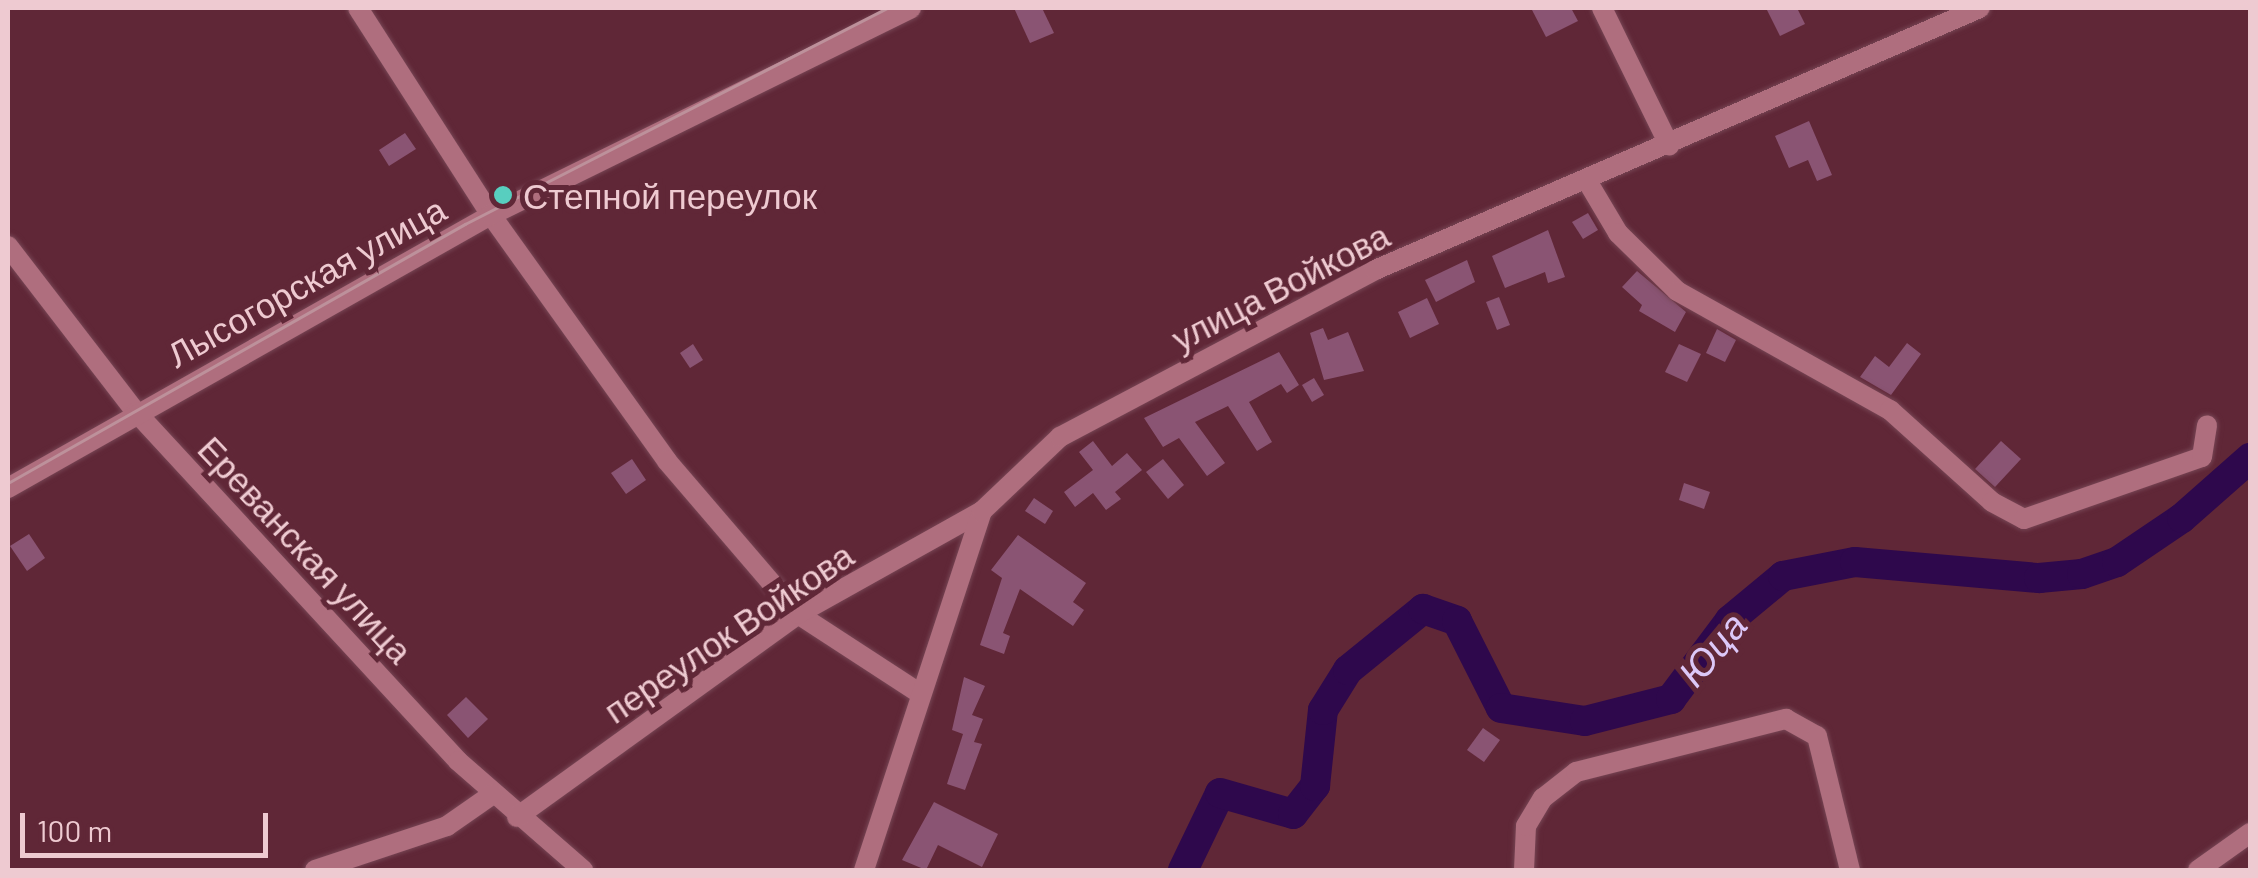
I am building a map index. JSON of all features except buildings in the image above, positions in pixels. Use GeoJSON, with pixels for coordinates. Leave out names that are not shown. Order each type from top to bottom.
{"type":"FeatureCollection","features":[{"type":"Feature","properties":{"kind":"street"},"geometry":{"type":"LineString","coordinates":[[358,8],[491,215],[667,461],[798,614],[919,693]]}},
{"type":"Feature","properties":{"kind":"street","name":"Лысогорская улица"},"geometry":{"type":"LineString","coordinates":[[8,488],[136,412],[491,215],[911,8]]}},
{"type":"Feature","properties":{"kind":"street"},"geometry":{"type":"LineString","coordinates":[[1602,8],[1669,145]]}},
{"type":"Feature","properties":{"kind":"street","name":"улица Войкова"},"geometry":{"type":"LineString","coordinates":[[864,870],[919,693],[982,511],[1060,437],[1375,270],[1980,8]]}},
{"type":"Feature","properties":{"kind":"street"},"geometry":{"type":"LineString","coordinates":[[1586,179],[1618,234],[1677,290],[1890,410],[1992,502],[2024,519],[2202,457],[2207,425]]}},
{"type":"Feature","properties":{"kind":"street","name":"Ереванская улица"},"geometry":{"type":"LineString","coordinates":[[8,246],[136,412],[493,794],[583,870]]}},
{"type":"Feature","properties":{"kind":"street","name":"переулок Войкова"},"geometry":{"type":"LineString","coordinates":[[517,817],[798,614],[982,511]]}},
{"type":"Feature","properties":{"kind":"street"},"geometry":{"type":"LineString","coordinates":[[1524,870],[1526,826],[1543,798],[1576,772],[1786,719],[1817,736],[1850,870]]}},
{"type":"Feature","properties":{"kind":"street"},"geometry":{"type":"LineString","coordinates":[[315,870],[447,826],[493,794]]}},
{"type":"Feature","properties":{"kind":"street"},"geometry":{"type":"LineString","coordinates":[[2198,870],[2250,833]]}},
{"type":"Feature","properties":{"kind":"waterway","name":"Юца"},"geometry":{"type":"LineString","coordinates":[[1183,870],[1220,793],[1293,814],[1315,786],[1323,710],[1348,670],[1423,609],[1457,621],[1501,708],[1585,721],[1671,699],[1730,620],[1783,576],[1855,562],[2039,578],[2082,574],[2117,562],[2182,518],[2250,458]]}},
{"type":"Feature","properties":{"kind":"tram line"},"geometry":{"type":"LineString","coordinates":[[8,483],[465,224],[888,8]]}},
{"type":"Feature","properties":{"kind":"place","name":"Степной переулок"},"geometry":{"type":"Point","coordinates":[503,195]}}]}
